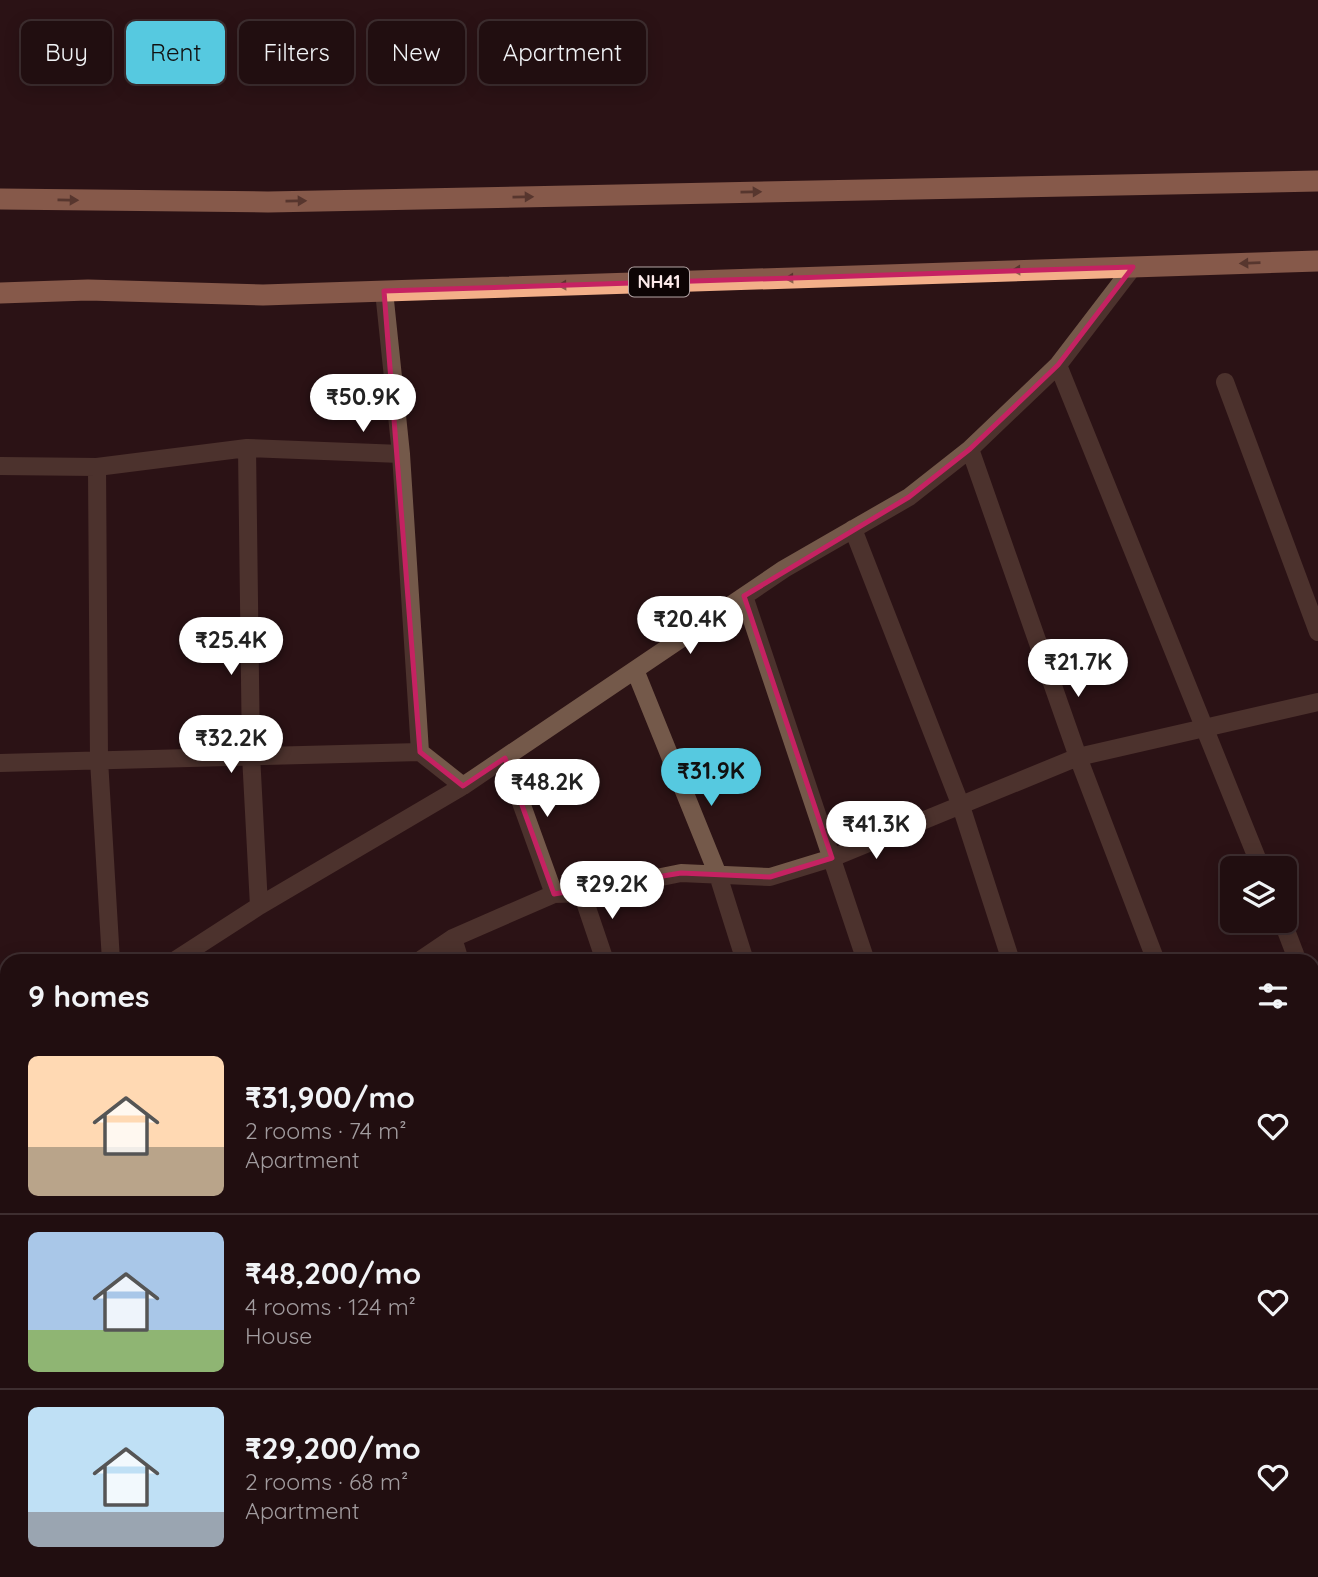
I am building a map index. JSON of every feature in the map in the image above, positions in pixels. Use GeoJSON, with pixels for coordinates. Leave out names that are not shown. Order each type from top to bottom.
{"type":"FeatureCollection","features":[{"type":"Feature","properties":{"kind":"highway"},"geometry":{"type":"LineString","coordinates":[[0,199],[282,201],[1318,181]]}},
{"type":"Feature","properties":{"kind":"highway","name":"NH41"},"geometry":{"type":"LineString","coordinates":[[0,293],[88,290],[263,295],[1318,261]]}},
{"type":"Feature","properties":{"kind":"street"},"geometry":{"type":"LineString","coordinates":[[185,954],[259,906],[463,786],[744,596],[909,498],[970,449],[1058,365],[1133,267]]}},
{"type":"Feature","properties":{"kind":"street"},"geometry":{"type":"LineString","coordinates":[[384,291],[401,454],[420,752]]}},
{"type":"Feature","properties":{"kind":"street"},"geometry":{"type":"LineString","coordinates":[[1058,365],[1256,856]]}},
{"type":"Feature","properties":{"kind":"street"},"geometry":{"type":"LineString","coordinates":[[1224,382],[1318,632]]}},
{"type":"Feature","properties":{"kind":"street"},"geometry":{"type":"LineString","coordinates":[[0,466],[96,467],[247,447],[401,454]]}},
{"type":"Feature","properties":{"kind":"street"},"geometry":{"type":"LineString","coordinates":[[247,447],[251,755],[259,906]]}},
{"type":"Feature","properties":{"kind":"street"},"geometry":{"type":"LineString","coordinates":[[970,449],[1078,757],[1153,954]]}},
{"type":"Feature","properties":{"kind":"street"},"geometry":{"type":"LineString","coordinates":[[96,467],[99,760],[111,954]]}},
{"type":"Feature","properties":{"kind":"street"},"geometry":{"type":"LineString","coordinates":[[853,529],[961,806],[1009,954]]}},
{"type":"Feature","properties":{"kind":"street"},"geometry":{"type":"LineString","coordinates":[[744,596],[864,954]]}},
{"type":"Feature","properties":{"kind":"street"},"geometry":{"type":"LineString","coordinates":[[635,670],[718,875],[743,954]]}},
{"type":"Feature","properties":{"kind":"street"},"geometry":{"type":"LineString","coordinates":[[429,954],[453,938],[554,894],[582,892],[681,873],[770,877],[832,858],[1078,757],[1318,702]]}},
{"type":"Feature","properties":{"kind":"street"},"geometry":{"type":"LineString","coordinates":[[0,763],[420,752],[463,786]]}},
{"type":"Feature","properties":{"kind":"street"},"geometry":{"type":"LineString","coordinates":[[505,758],[554,894]]}},
{"type":"Feature","properties":{"kind":"street"},"geometry":{"type":"LineString","coordinates":[[582,892],[603,954]]}},
{"type":"Feature","properties":{"kind":"street"},"geometry":{"type":"LineString","coordinates":[[1287,933],[1295,954]]}},
{"type":"Feature","properties":{"kind":"street"},"geometry":{"type":"LineString","coordinates":[[453,938],[458,954]]}},
{"type":"Feature","properties":{"kind":"highlighted area"},"geometry":{"type":"Polygon","coordinates":[[[1133,267],[1058,365],[970,449],[909,497],[744,596],[832,858],[770,877],[681,873],[554,894],[505,758],[463,786],[420,752],[384,291],[1133,267]]]}}]}
